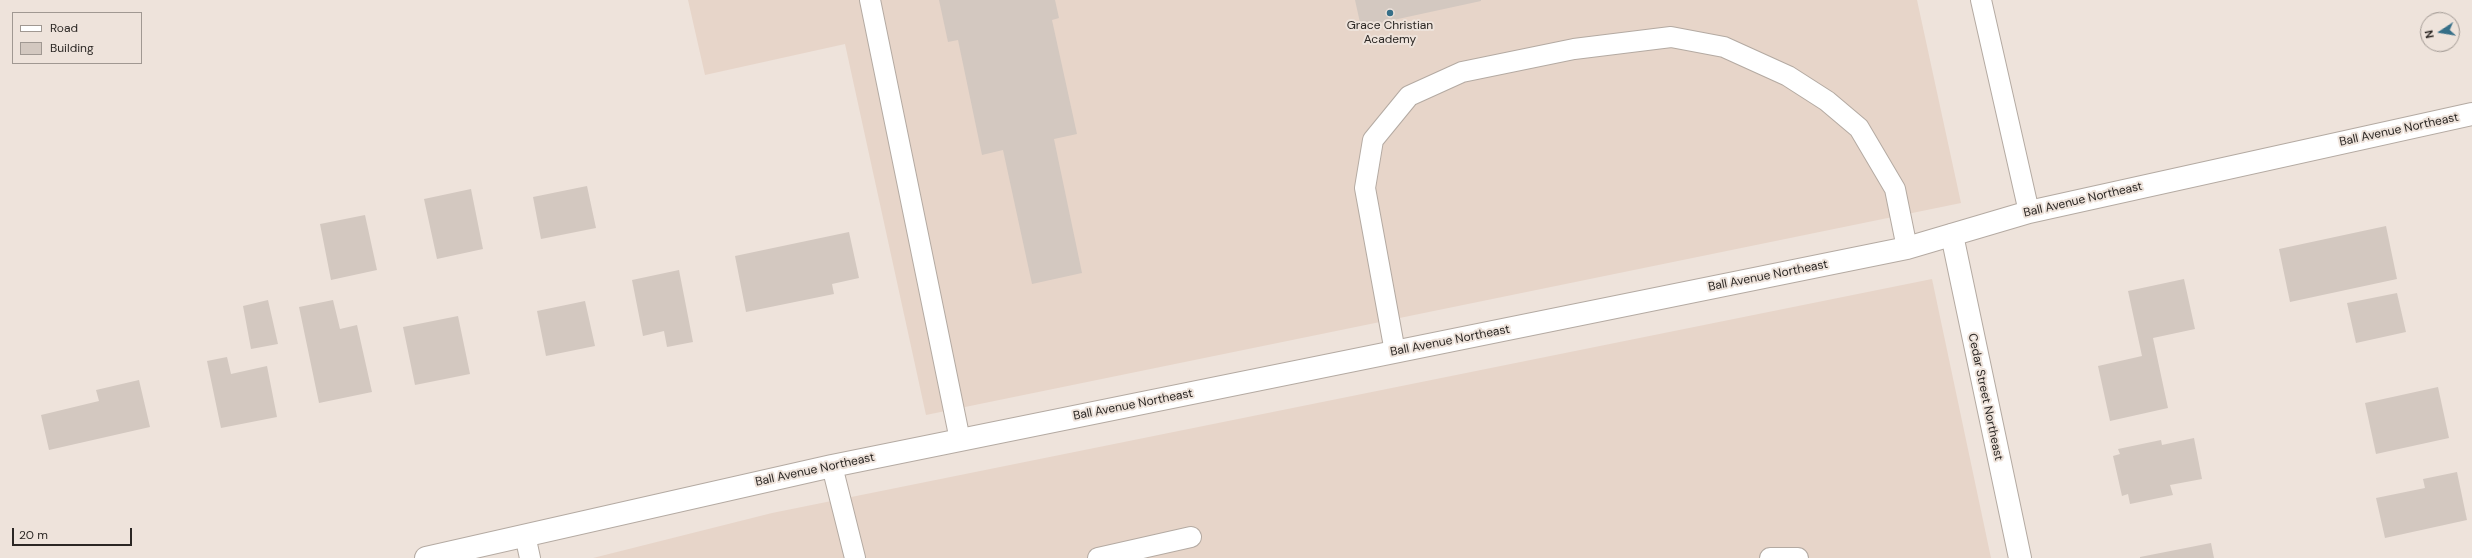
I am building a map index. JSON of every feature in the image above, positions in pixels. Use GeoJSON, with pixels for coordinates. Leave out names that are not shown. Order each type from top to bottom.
{"type":"FeatureCollection","features":[{"type":"Feature","properties":{"kind":"street","name":"Ball Avenue Northeast"},"geometry":{"type":"LineString","coordinates":[[426,558],[832,466],[1907,248],[2029,212],[2472,114]]}},
{"type":"Feature","properties":{"kind":"street","name":"Cedar Street Northeast"},"geometry":{"type":"LineString","coordinates":[[1952,235],[2020,558]]}},
{"type":"Feature","properties":{"kind":"lane"},"geometry":{"type":"LineString","coordinates":[[870,0],[960,440]]}},
{"type":"Feature","properties":{"kind":"lane"},"geometry":{"type":"LineString","coordinates":[[1981,0],[2029,212]]}},
{"type":"Feature","properties":{"kind":"lane"},"geometry":{"type":"LineString","coordinates":[[1395,352],[1364,188],[1373,140],[1409,96],[1462,72],[1544,56],[1671,37],[1724,47],[1788,76],[1827,101],[1859,128],[1895,189],[1907,248]]}},
{"type":"Feature","properties":{"kind":"lane"},"geometry":{"type":"LineString","coordinates":[[832,466],[855,558]]}},
{"type":"Feature","properties":{"kind":"lane"},"geometry":{"type":"LineString","coordinates":[[525,535],[530,558]]}},
{"type":"Feature","properties":{"kind":"lane"},"geometry":{"type":"LineString","coordinates":[[1098,558],[1191,537]]}},
{"type":"Feature","properties":{"kind":"lane"},"geometry":{"type":"LineString","coordinates":[[1770,558],[1798,558]]}},
{"type":"Feature","properties":{"kind":"shaded area"},"geometry":{"type":"Polygon","coordinates":[[[688,0],[1917,0],[1961,203],[926,415],[845,44],[705,75],[688,0]]]}},
{"type":"Feature","properties":{"kind":"shaded area"},"geometry":{"type":"Polygon","coordinates":[[[1932,279],[1991,558],[593,558],[772,513],[1932,279]]]}},
{"type":"Feature","properties":{"kind":"building"},"geometry":{"type":"Polygon","coordinates":[[[939,0],[1055,0],[1059,18],[1052,20],[1077,134],[1054,139],[1082,273],[1032,284],[1003,150],[982,155],[958,40],[948,42],[939,0]]]}},
{"type":"Feature","properties":{"kind":"building","name":"Grace Christian Academy"},"geometry":{"type":"Polygon","coordinates":[[[1355,0],[1481,0],[1481,1],[1361,27],[1355,0]]]}},
{"type":"Feature","properties":{"kind":"building"},"geometry":{"type":"Polygon","coordinates":[[[587,186],[596,228],[541,239],[533,197],[587,186]]]}},
{"type":"Feature","properties":{"kind":"building"},"geometry":{"type":"Polygon","coordinates":[[[471,189],[483,249],[437,259],[424,199],[471,189]]]}},
{"type":"Feature","properties":{"kind":"building"},"geometry":{"type":"Polygon","coordinates":[[[365,215],[377,270],[331,280],[320,224],[365,215]]]}},
{"type":"Feature","properties":{"kind":"building"},"geometry":{"type":"Polygon","coordinates":[[[2386,226],[2397,279],[2290,302],[2279,249],[2386,226]]]}},
{"type":"Feature","properties":{"kind":"building"},"geometry":{"type":"Polygon","coordinates":[[[849,232],[859,278],[832,284],[834,294],[746,312],[735,256],[849,232]]]}},
{"type":"Feature","properties":{"kind":"building"},"geometry":{"type":"Polygon","coordinates":[[[679,270],[693,342],[667,347],[664,331],[643,336],[632,280],[679,270]]]}},
{"type":"Feature","properties":{"kind":"building"},"geometry":{"type":"Polygon","coordinates":[[[2184,279],[2195,329],[2153,338],[2168,408],[2110,421],[2098,366],[2142,356],[2128,291],[2184,279]]]}},
{"type":"Feature","properties":{"kind":"building"},"geometry":{"type":"Polygon","coordinates":[[[2397,293],[2406,332],[2356,343],[2347,303],[2397,293]]]}},
{"type":"Feature","properties":{"kind":"building"},"geometry":{"type":"Polygon","coordinates":[[[268,300],[278,344],[251,349],[243,306],[268,300]]]}},
{"type":"Feature","properties":{"kind":"building"},"geometry":{"type":"Polygon","coordinates":[[[333,300],[340,329],[357,325],[372,392],[319,403],[299,307],[333,300]]]}},
{"type":"Feature","properties":{"kind":"building"},"geometry":{"type":"Polygon","coordinates":[[[585,301],[595,346],[546,356],[537,311],[585,301]]]}},
{"type":"Feature","properties":{"kind":"building"},"geometry":{"type":"Polygon","coordinates":[[[458,316],[470,374],[415,385],[403,327],[458,316]]]}},
{"type":"Feature","properties":{"kind":"building"},"geometry":{"type":"Polygon","coordinates":[[[227,357],[231,374],[267,366],[277,417],[221,428],[207,361],[227,357]]]}},
{"type":"Feature","properties":{"kind":"building"},"geometry":{"type":"Polygon","coordinates":[[[139,380],[150,427],[49,450],[41,415],[99,401],[96,390],[139,380]]]}},
{"type":"Feature","properties":{"kind":"building"},"geometry":{"type":"Polygon","coordinates":[[[2438,387],[2449,438],[2376,454],[2365,403],[2438,387]]]}},
{"type":"Feature","properties":{"kind":"building"},"geometry":{"type":"Polygon","coordinates":[[[2194,438],[2202,479],[2170,485],[2173,495],[2130,504],[2128,494],[2122,496],[2113,456],[2120,454],[2118,449],[2161,440],[2162,445],[2194,438]]]}},
{"type":"Feature","properties":{"kind":"building"},"geometry":{"type":"Polygon","coordinates":[[[2457,472],[2467,520],[2385,538],[2376,498],[2425,488],[2423,479],[2457,472]]]}},
{"type":"Feature","properties":{"kind":"building"},"geometry":{"type":"Polygon","coordinates":[[[2211,543],[2214,558],[2140,558],[2140,557],[2211,543]]]}},
{"type":"Feature","properties":{"kind":"place","name":"Grace Christian Academy"},"geometry":{"type":"Point","coordinates":[1390,13]}}]}
